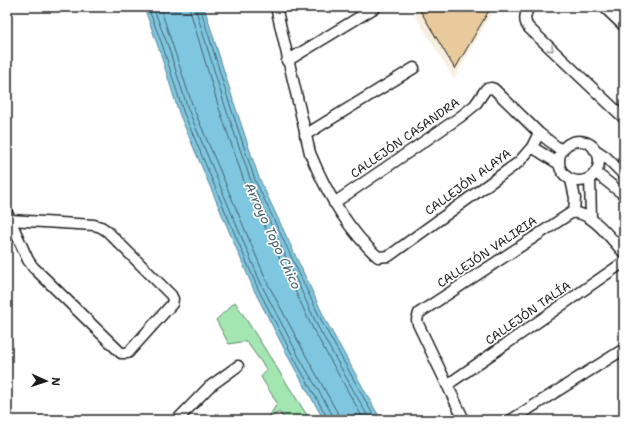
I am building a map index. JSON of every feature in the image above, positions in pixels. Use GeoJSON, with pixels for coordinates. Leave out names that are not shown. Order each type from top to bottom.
{"type":"FeatureCollection","features":[{"type":"Feature","properties":{"kind":"street"},"geometry":{"type":"LineString","coordinates":[[276,7],[304,135],[319,175],[334,203]]}},
{"type":"Feature","properties":{"kind":"street"},"geometry":{"type":"LineString","coordinates":[[287,61],[376,7]]}},
{"type":"Feature","properties":{"kind":"street"},"geometry":{"type":"LineString","coordinates":[[529,7],[524,17],[527,25],[624,118]]}},
{"type":"Feature","properties":{"kind":"street"},"geometry":{"type":"LineString","coordinates":[[604,7],[624,26]]}},
{"type":"Feature","properties":{"kind":"street"},"geometry":{"type":"LineString","coordinates":[[304,135],[414,68]]}},
{"type":"Feature","properties":{"kind":"street","name":"CALLEJÓN CASANDRA"},"geometry":{"type":"LineString","coordinates":[[334,203],[460,117],[475,104],[488,88],[494,89],[539,132]]}},
{"type":"Feature","properties":{"kind":"street"},"geometry":{"type":"LineString","coordinates":[[539,132],[562,151]]}},
{"type":"Feature","properties":{"kind":"street","name":"CALLEJÓN ALAYA"},"geometry":{"type":"LineString","coordinates":[[334,203],[364,244],[378,257],[389,256],[519,162],[532,147],[539,132]]}},
{"type":"Feature","properties":{"kind":"street"},"geometry":{"type":"LineString","coordinates":[[592,175],[581,181],[571,180],[561,170],[559,164],[562,151],[571,143],[578,141],[584,142],[606,157],[624,175]]}},
{"type":"Feature","properties":{"kind":"street"},"geometry":{"type":"LineString","coordinates":[[532,147],[559,164]]}},
{"type":"Feature","properties":{"kind":"street"},"geometry":{"type":"LineString","coordinates":[[591,218],[592,175],[598,162],[594,149]]}},
{"type":"Feature","properties":{"kind":"street"},"geometry":{"type":"LineString","coordinates":[[592,175],[624,195]]}},
{"type":"Feature","properties":{"kind":"street"},"geometry":{"type":"LineString","coordinates":[[571,180],[575,198],[574,212],[591,218],[624,253]]}},
{"type":"Feature","properties":{"kind":"street","name":"CALLEJÓN VALIRIA"},"geometry":{"type":"LineString","coordinates":[[447,385],[418,324],[417,316],[421,311],[566,215],[574,212]]}},
{"type":"Feature","properties":{"kind":"street"},"geometry":{"type":"LineString","coordinates":[[9,216],[101,227],[171,295],[173,299],[172,304],[128,353],[121,353],[33,267],[28,260],[9,216]]}},
{"type":"Feature","properties":{"kind":"street","name":"CALLEJÓN TALÍA"},"geometry":{"type":"LineString","coordinates":[[447,385],[624,262]]}},
{"type":"Feature","properties":{"kind":"street"},"geometry":{"type":"LineString","coordinates":[[511,420],[624,349]]}},
{"type":"Feature","properties":{"kind":"street"},"geometry":{"type":"LineString","coordinates":[[177,420],[209,387],[238,366]]}},
{"type":"Feature","properties":{"kind":"street"},"geometry":{"type":"LineString","coordinates":[[447,385],[464,420]]}},
{"type":"Feature","properties":{"kind":"shaded area"},"geometry":{"type":"Polygon","coordinates":[[[410,7],[495,7],[454,79],[410,7]]]}},
{"type":"Feature","properties":{"kind":"green space"},"geometry":{"type":"Polygon","coordinates":[[[235,302],[310,420],[285,420],[279,412],[268,419],[277,403],[261,377],[267,370],[246,341],[229,344],[216,320],[235,302]]]}},
{"type":"Feature","properties":{"kind":"water","name":"Arroyo Topo Chico"},"geometry":{"type":"Polygon","coordinates":[[[144,7],[204,7],[259,178],[327,323],[381,420],[324,420],[291,362],[254,290],[179,113],[144,7]]]}},
{"type":"Feature","properties":{"kind":"building"},"geometry":{"type":"Polygon","coordinates":[[[418,7],[491,7],[455,69],[418,7]]]}}]}
